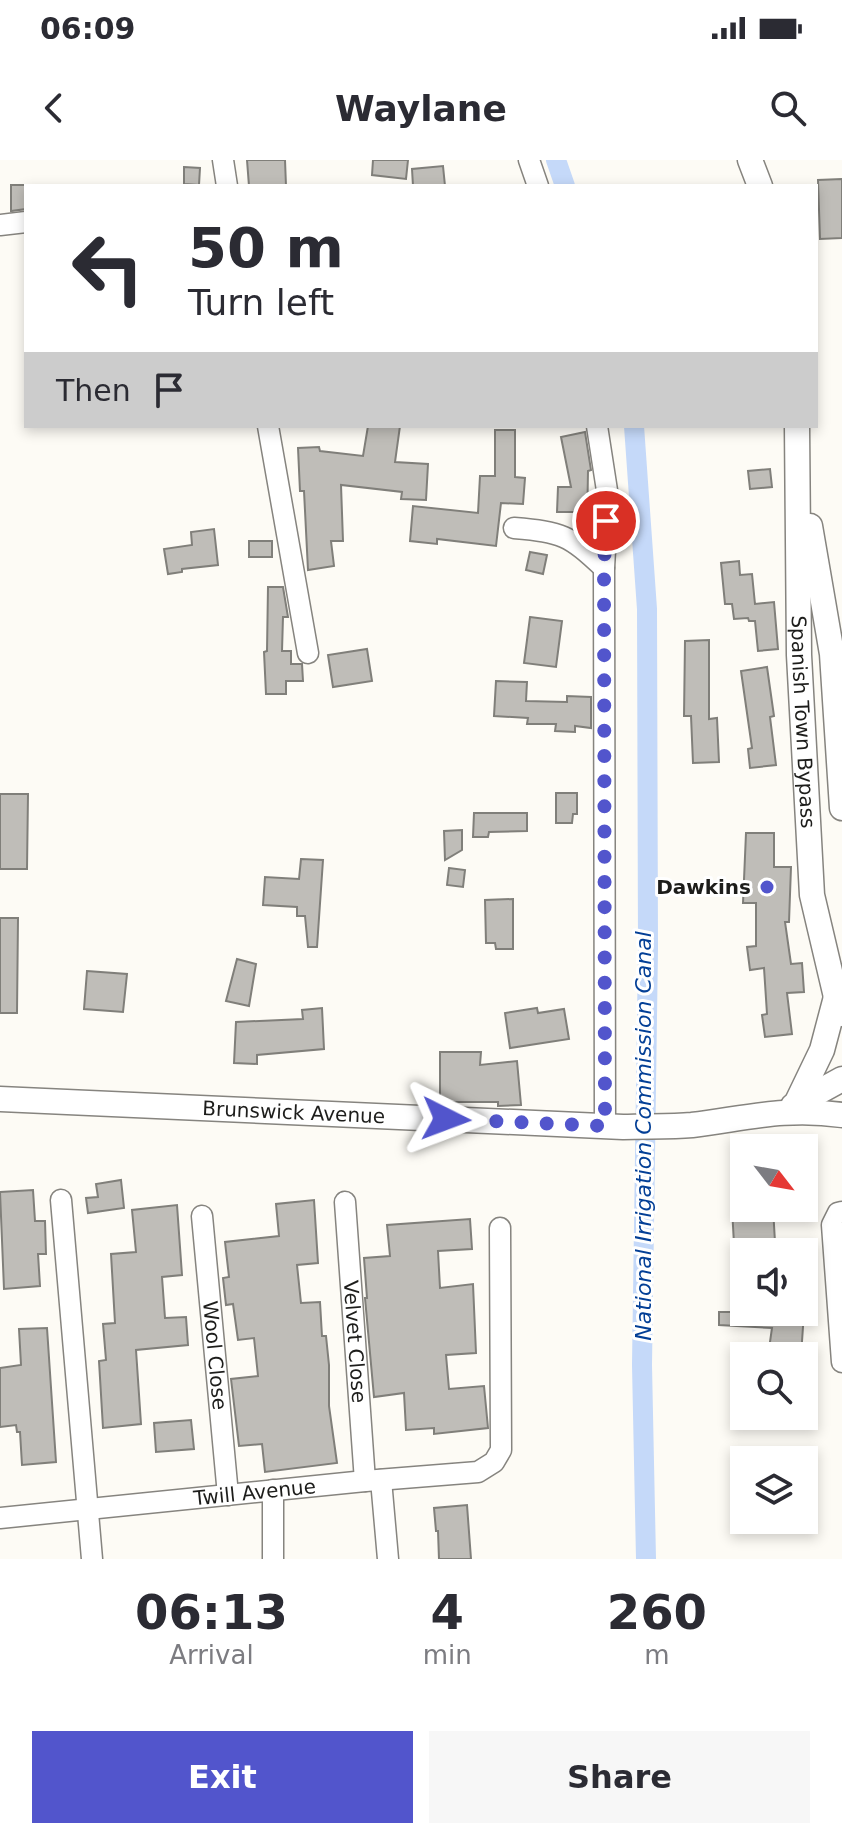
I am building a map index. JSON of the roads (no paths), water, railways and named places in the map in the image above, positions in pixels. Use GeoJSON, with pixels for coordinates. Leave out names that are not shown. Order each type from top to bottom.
{"type":"FeatureCollection","features":[{"type":"Feature","properties":{"kind":"main road"},"geometry":{"type":"LineString","coordinates":[[750,160],[759,184]]}},
{"type":"Feature","properties":{"kind":"main road","name":"Spanish Town Bypass"},"geometry":{"type":"LineString","coordinates":[[797,428],[799,655],[812,895],[839,1006]]}},
{"type":"Feature","properties":{"kind":"main road"},"geometry":{"type":"LineString","coordinates":[[799,460],[838,675],[842,808]]}},
{"type":"Feature","properties":{"kind":"main road"},"geometry":{"type":"LineString","coordinates":[[788,1108],[822,1050],[839,1006]]}},
{"type":"Feature","properties":{"kind":"main road","name":"Brunswick Avenue"},"geometry":{"type":"LineString","coordinates":[[788,1108],[842,1079]]}},
{"type":"Feature","properties":{"kind":"main road","name":"Brunswick Avenue"},"geometry":{"type":"LineString","coordinates":[[0,1099],[614,1127],[690,1125],[788,1108],[842,1115]]}},
{"type":"Feature","properties":{"kind":"street"},"geometry":{"type":"LineString","coordinates":[[223,160],[227,184]]}},
{"type":"Feature","properties":{"kind":"street"},"geometry":{"type":"LineString","coordinates":[[529,160],[537,184]]}},
{"type":"Feature","properties":{"kind":"street"},"geometry":{"type":"LineString","coordinates":[[0,225],[24,222]]}},
{"type":"Feature","properties":{"kind":"street"},"geometry":{"type":"LineString","coordinates":[[268,428],[308,653]]}},
{"type":"Feature","properties":{"kind":"street"},"geometry":{"type":"LineString","coordinates":[[597,428],[608,497],[604,568],[614,1127]]}},
{"type":"Feature","properties":{"kind":"street"},"geometry":{"type":"LineString","coordinates":[[514,528],[554,532],[580,545],[604,568]]}},
{"type":"Feature","properties":{"kind":"street"},"geometry":{"type":"LineString","coordinates":[[61,1200],[92,1559]]}},
{"type":"Feature","properties":{"kind":"street","name":"Velvet Close"},"geometry":{"type":"LineString","coordinates":[[345,1202],[373,1481],[388,1559]]}},
{"type":"Feature","properties":{"kind":"street"},"geometry":{"type":"LineString","coordinates":[[840,1212],[832,1225],[842,1362]]}},
{"type":"Feature","properties":{"kind":"street","name":"Wool Close"},"geometry":{"type":"LineString","coordinates":[[202,1216],[228,1495]]}},
{"type":"Feature","properties":{"kind":"street","name":"Twill Avenue"},"geometry":{"type":"LineString","coordinates":[[0,1518],[478,1472],[494,1462],[501,1450],[500,1228]]}},
{"type":"Feature","properties":{"kind":"street"},"geometry":{"type":"LineString","coordinates":[[273,1490],[273,1559]]}},
{"type":"Feature","properties":{"kind":"waterway","name":"National Irrigation Commission Canal"},"geometry":{"type":"LineString","coordinates":[[556,160],[564,184]]}},
{"type":"Feature","properties":{"kind":"waterway","name":"National Irrigation Commission Canal"},"geometry":{"type":"LineString","coordinates":[[634,428],[647,609],[648,948],[642,1365],[646,1559]]}},
{"type":"Feature","properties":{"kind":"place","name":"Dawkins"},"geometry":{"type":"Point","coordinates":[767,887]}}]}
